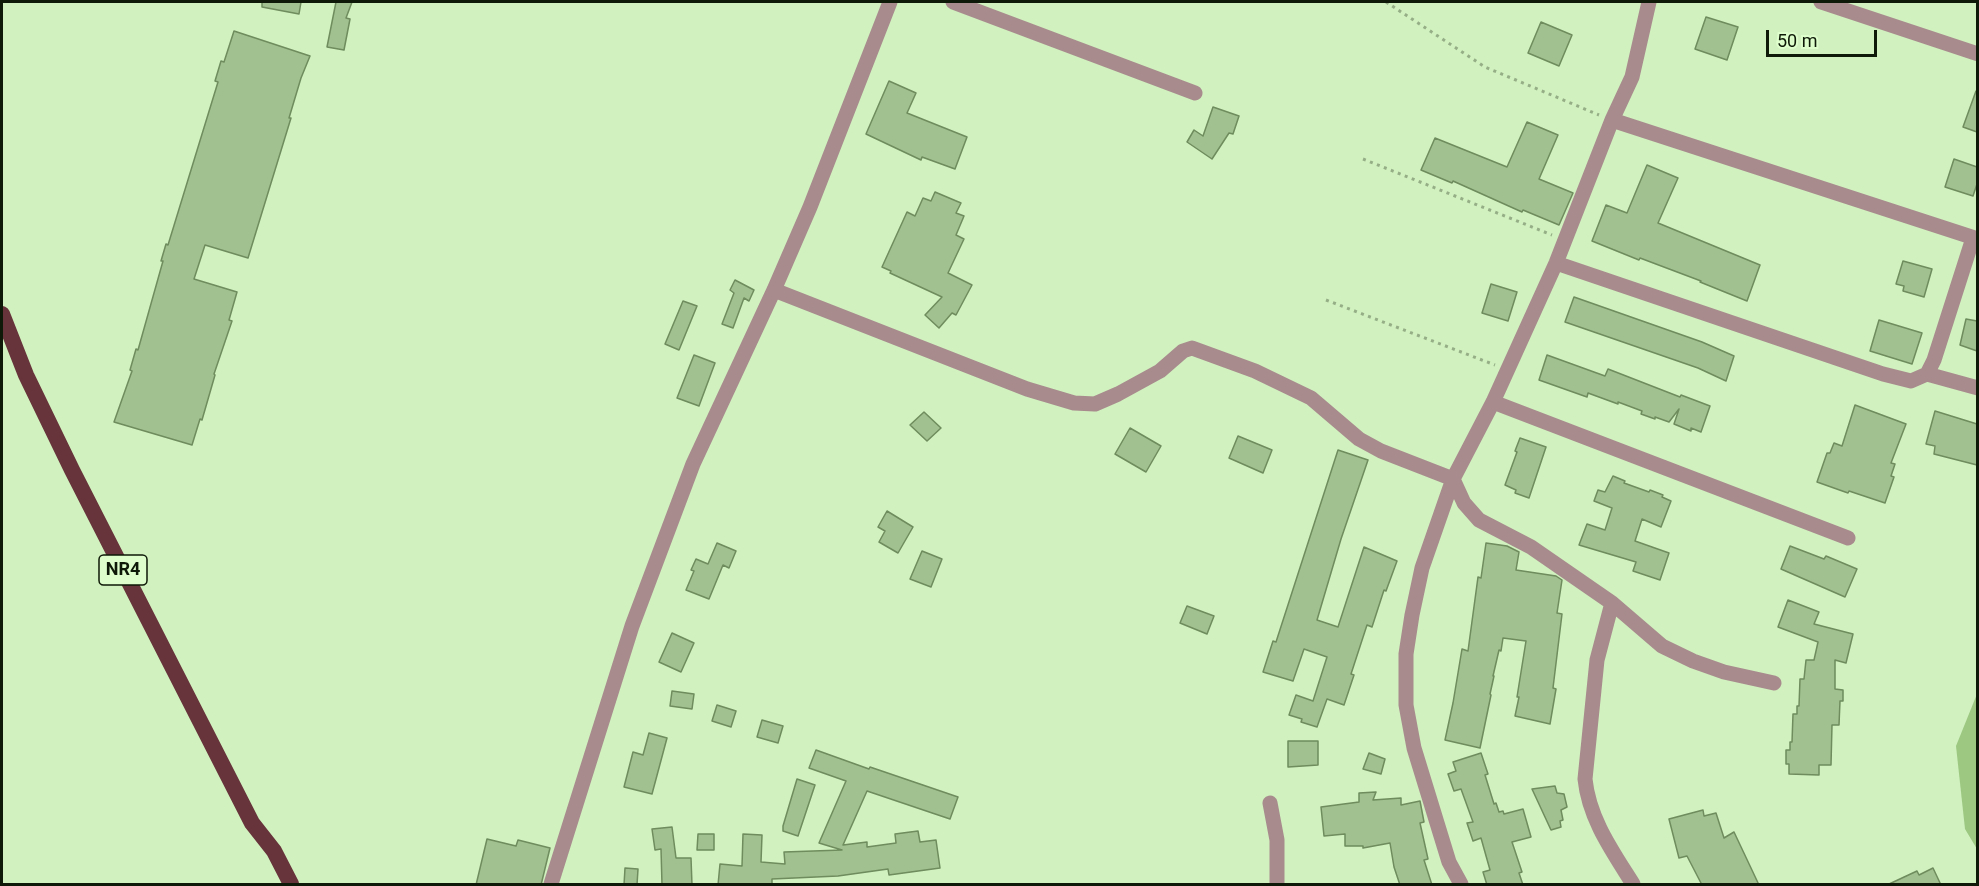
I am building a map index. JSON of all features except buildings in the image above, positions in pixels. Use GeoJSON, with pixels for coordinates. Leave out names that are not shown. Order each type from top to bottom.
{"type":"FeatureCollection","features":[{"type":"Feature","properties":{"kind":"highway","name":"NR4"},"geometry":{"type":"LineString","coordinates":[[2,314],[26,375],[72,470],[252,823],[274,851],[291,885]]}},
{"type":"Feature","properties":{"kind":"street"},"geometry":{"type":"LineString","coordinates":[[551,885],[632,626],[693,464],[810,207],[890,2]]}},
{"type":"Feature","properties":{"kind":"street"},"geometry":{"type":"LineString","coordinates":[[953,2],[1195,93]]}},
{"type":"Feature","properties":{"kind":"street"},"geometry":{"type":"LineString","coordinates":[[1461,885],[1449,862],[1418,759],[1406,705],[1407,654],[1422,568],[1453,479],[1493,402],[1556,263],[1612,120],[1632,76],[1649,2]]}},
{"type":"Feature","properties":{"kind":"street"},"geometry":{"type":"LineString","coordinates":[[1821,2],[1977,54]]}},
{"type":"Feature","properties":{"kind":"street"},"geometry":{"type":"LineString","coordinates":[[1612,120],[1975,238],[1934,360],[1927,374]]}},
{"type":"Feature","properties":{"kind":"street"},"geometry":{"type":"LineString","coordinates":[[1556,263],[1883,374],[1911,381],[1927,374],[1977,388]]}},
{"type":"Feature","properties":{"kind":"street"},"geometry":{"type":"LineString","coordinates":[[774,290],[1027,389],[1074,403],[1095,404],[1118,394],[1160,370],[1183,351],[1192,348],[1255,371],[1311,398],[1359,439],[1381,451],[1453,479],[1464,503],[1479,520],[1530,547],[1612,603],[1662,646],[1693,661],[1724,672],[1774,683]]}},
{"type":"Feature","properties":{"kind":"street"},"geometry":{"type":"LineString","coordinates":[[1493,402],[1848,538]]}},
{"type":"Feature","properties":{"kind":"street"},"geometry":{"type":"LineString","coordinates":[[1612,603],[1597,660],[1590,719],[1586,788],[1594,818],[1634,885]]}},
{"type":"Feature","properties":{"kind":"street"},"geometry":{"type":"LineString","coordinates":[[1270,803],[1276,840],[1277,885]]}},
{"type":"Feature","properties":{"kind":"path"},"geometry":{"type":"LineString","coordinates":[[1386,2],[1485,67],[1612,120]]}},
{"type":"Feature","properties":{"kind":"path"},"geometry":{"type":"LineString","coordinates":[[1363,159],[1565,240]]}},
{"type":"Feature","properties":{"kind":"path"},"geometry":{"type":"LineString","coordinates":[[1326,300],[1508,370]]}},
{"type":"Feature","properties":{"kind":"green space"},"geometry":{"type":"Polygon","coordinates":[[[1977,694],[1977,849],[1965,829],[1956,746],[1977,694]]]}}]}
